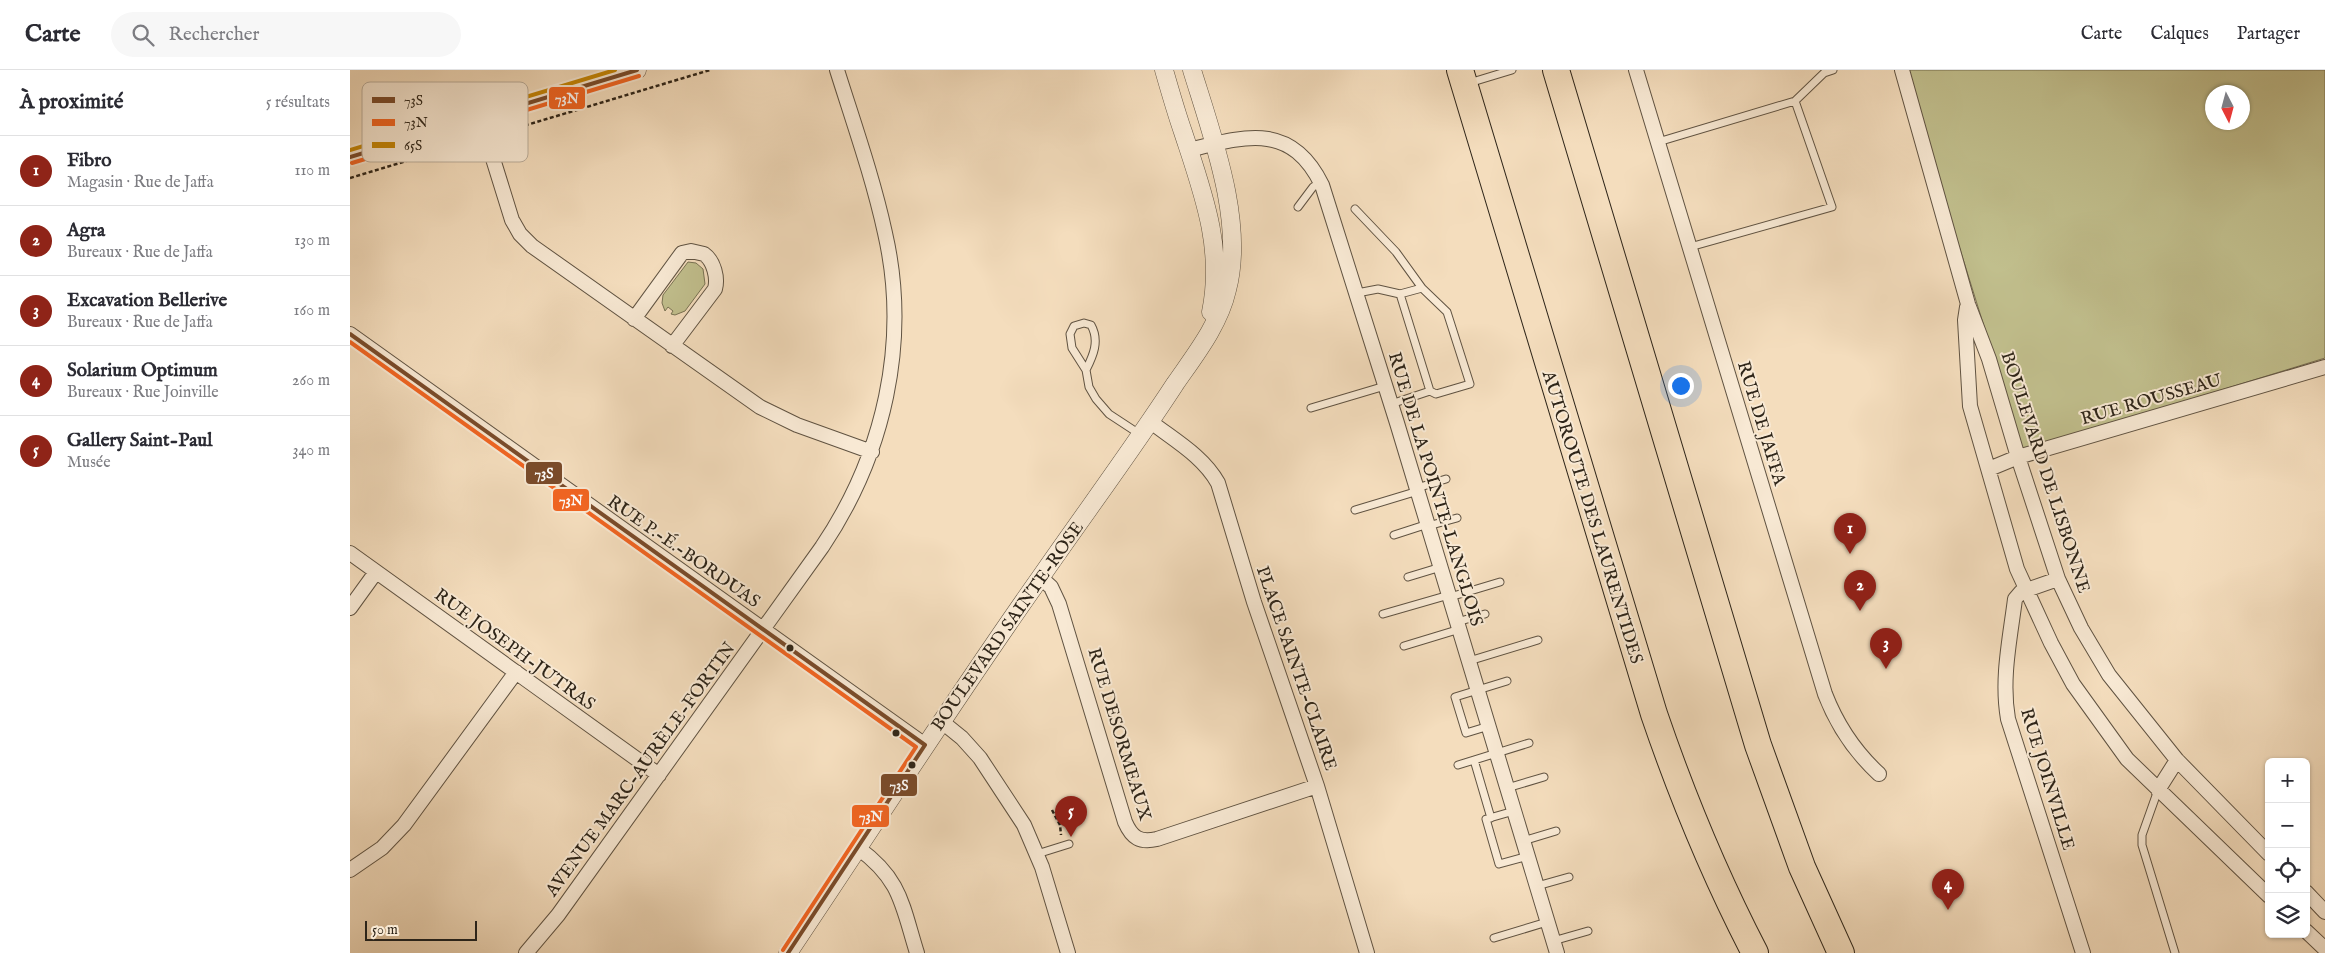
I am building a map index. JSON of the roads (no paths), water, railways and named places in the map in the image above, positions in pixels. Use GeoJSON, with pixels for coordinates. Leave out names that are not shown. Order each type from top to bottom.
{"type":"FeatureCollection","features":[{"type":"Feature","properties":{"kind":"highway"},"geometry":{"type":"LineString","coordinates":[[1556,70],[1758,745],[1802,867],[1841,953]]}},
{"type":"Feature","properties":{"kind":"highway","name":"AUTOROUTE DES LAURENTIDES"},"geometry":{"type":"LineString","coordinates":[[1462,77],[1654,714],[1697,829],[1721,885],[1755,953]]}},
{"type":"Feature","properties":{"kind":"street"},"geometry":{"type":"LineString","coordinates":[[528,103],[637,70]]}},
{"type":"Feature","properties":{"kind":"street","name":"AVENUE MARC-AURÈLE-FORTIN"},"geometry":{"type":"LineString","coordinates":[[526,953],[558,915],[840,519],[872,452],[884,409],[892,365],[895,323],[893,281],[886,234],[837,70]]}},
{"type":"Feature","properties":{"kind":"street","name":"BOULEVARD SAINTE-ROSE"},"geometry":{"type":"LineString","coordinates":[[1164,70],[1211,224],[1216,266],[1209,320],[1196,352]]}},
{"type":"Feature","properties":{"kind":"street","name":"BOULEVARD SAINTE-ROSE"},"geometry":{"type":"LineString","coordinates":[[788,953],[940,721],[1146,429],[1219,314],[1227,291],[1232,262],[1231,218],[1192,70]]}},
{"type":"Feature","properties":{"kind":"street","name":"RUE DE JAFFA"},"geometry":{"type":"LineString","coordinates":[[1636,70],[1825,694],[1845,735],[1879,774]]}},
{"type":"Feature","properties":{"kind":"street","name":"BOULEVARD DE LISBONNE"},"geometry":{"type":"LineString","coordinates":[[1902,70],[1968,304],[1989,359],[2018,457],[2058,579],[2081,628],[2109,675],[2177,760],[2265,850]]}},
{"type":"Feature","properties":{"kind":"street","name":"RUE DE LA POINTE-LANGLOIS"},"geometry":{"type":"LineString","coordinates":[[1189,150],[1213,144],[1254,138],[1286,144],[1304,156],[1321,182],[1441,567],[1555,950]]}},
{"type":"Feature","properties":{"kind":"street"},"geometry":{"type":"LineString","coordinates":[[350,157],[362,153]]}},
{"type":"Feature","properties":{"kind":"street"},"geometry":{"type":"LineString","coordinates":[[493,162],[512,220],[520,234],[532,246],[740,395],[770,412],[872,452]]}},
{"type":"Feature","properties":{"kind":"street"},"geometry":{"type":"LineString","coordinates":[[634,319],[682,254],[691,251],[704,254],[711,261],[715,273],[715,289],[672,346]]}},
{"type":"Feature","properties":{"kind":"street","name":"BOULEVARD DE LISBONNE"},"geometry":{"type":"LineString","coordinates":[[1968,304],[1965,320],[1970,406],[2017,569],[2051,643],[2073,684],[2127,759],[2266,893]]}},
{"type":"Feature","properties":{"kind":"street","name":"RUE P.-É.-BORDUAS"},"geometry":{"type":"LineString","coordinates":[[350,334],[762,630],[925,744]]}},
{"type":"Feature","properties":{"kind":"street","name":"RUE ROUSSEAU"},"geometry":{"type":"LineString","coordinates":[[1989,469],[2018,457],[2325,367]]}},
{"type":"Feature","properties":{"kind":"street","name":"PLACE SAINTE-CLAIRE"},"geometry":{"type":"LineString","coordinates":[[1146,429],[1194,454],[1218,483],[1254,602],[1317,786],[1366,953]]}},
{"type":"Feature","properties":{"kind":"street","name":"RUE JOSEPH-JUTRAS"},"geometry":{"type":"LineString","coordinates":[[350,553],[659,774]]}},
{"type":"Feature","properties":{"kind":"street"},"geometry":{"type":"LineString","coordinates":[[350,608],[376,572]]}},
{"type":"Feature","properties":{"kind":"street","name":"RUE DESORMEAUX"},"geometry":{"type":"LineString","coordinates":[[1040,577],[1051,587],[1059,604],[1125,822],[1133,836],[1144,841],[1157,839],[1317,786]]}},
{"type":"Feature","properties":{"kind":"street"},"geometry":{"type":"LineString","coordinates":[[2027,590],[2058,579]]}},
{"type":"Feature","properties":{"kind":"street","name":"RUE JOINVILLE"},"geometry":{"type":"LineString","coordinates":[[2027,590],[2015,599],[2006,672],[2005,700],[2008,719],[2083,953]]}},
{"type":"Feature","properties":{"kind":"street"},"geometry":{"type":"LineString","coordinates":[[350,870],[382,848],[404,825],[516,672]]}},
{"type":"Feature","properties":{"kind":"street"},"geometry":{"type":"LineString","coordinates":[[940,721],[958,734],[980,758],[1024,825],[1037,854],[1068,953]]}},
{"type":"Feature","properties":{"kind":"street"},"geometry":{"type":"LineString","coordinates":[[2158,790],[2177,760]]}},
{"type":"Feature","properties":{"kind":"street"},"geometry":{"type":"LineString","coordinates":[[858,848],[878,864],[891,879],[900,898],[917,953]]}},
{"type":"Feature","properties":{"kind":"street"},"geometry":{"type":"LineString","coordinates":[[2307,893],[2325,912]]}},
{"type":"Feature","properties":{"kind":"street"},"geometry":{"type":"LineString","coordinates":[[2310,935],[2325,949]]}},
{"type":"Feature","properties":{"kind":"lane"},"geometry":{"type":"LineString","coordinates":[[1462,77],[1512,70]]}},
{"type":"Feature","properties":{"kind":"lane"},"geometry":{"type":"LineString","coordinates":[[1658,142],[1795,101],[1824,71],[1833,70]]}},
{"type":"Feature","properties":{"kind":"lane"},"geometry":{"type":"LineString","coordinates":[[1690,247],[1832,207],[1795,101]]}},
{"type":"Feature","properties":{"kind":"lane"},"geometry":{"type":"LineString","coordinates":[[1298,207],[1314,187],[1321,182]]}},
{"type":"Feature","properties":{"kind":"lane"},"geometry":{"type":"LineString","coordinates":[[1355,209],[1396,252],[1422,288],[1447,312],[1470,384],[1436,394],[1430,391],[1391,404]]}},
{"type":"Feature","properties":{"kind":"lane"},"geometry":{"type":"LineString","coordinates":[[1356,293],[1378,289],[1400,294],[1422,288]]}},
{"type":"Feature","properties":{"kind":"lane"},"geometry":{"type":"LineString","coordinates":[[1400,294],[1430,391]]}},
{"type":"Feature","properties":{"kind":"lane"},"geometry":{"type":"LineString","coordinates":[[1086,370],[1094,351],[1095,338],[1091,325],[1084,323],[1074,326],[1070,334],[1072,348],[1086,370],[1089,387],[1103,408],[1117,420],[1146,429]]}},
{"type":"Feature","properties":{"kind":"lane"},"geometry":{"type":"LineString","coordinates":[[1311,408],[1385,386]]}},
{"type":"Feature","properties":{"kind":"lane"},"geometry":{"type":"LineString","coordinates":[[1355,510],[1446,479]]}},
{"type":"Feature","properties":{"kind":"lane"},"geometry":{"type":"LineString","coordinates":[[1394,535],[1456,518]]}},
{"type":"Feature","properties":{"kind":"lane"},"geometry":{"type":"LineString","coordinates":[[1408,577],[1441,567]]}},
{"type":"Feature","properties":{"kind":"lane"},"geometry":{"type":"LineString","coordinates":[[1384,614],[1500,582]]}},
{"type":"Feature","properties":{"kind":"lane"},"geometry":{"type":"LineString","coordinates":[[1404,646],[1484,614]]}},
{"type":"Feature","properties":{"kind":"lane"},"geometry":{"type":"LineString","coordinates":[[1469,661],[1538,640]]}},
{"type":"Feature","properties":{"kind":"lane"},"geometry":{"type":"LineString","coordinates":[[1489,726],[1466,734],[1455,697],[1507,681]]}},
{"type":"Feature","properties":{"kind":"lane"},"geometry":{"type":"LineString","coordinates":[[1458,765],[1529,743]]}},
{"type":"Feature","properties":{"kind":"lane"},"geometry":{"type":"LineString","coordinates":[[1474,760],[1491,818]]}},
{"type":"Feature","properties":{"kind":"lane"},"geometry":{"type":"LineString","coordinates":[[1507,788],[1544,777]]}},
{"type":"Feature","properties":{"kind":"lane"},"geometry":{"type":"LineString","coordinates":[[2158,790],[2142,835],[2142,845],[2174,953]]}},
{"type":"Feature","properties":{"kind":"lane"},"geometry":{"type":"LineString","coordinates":[[1514,811],[1486,820],[1499,864],[1528,856]]}},
{"type":"Feature","properties":{"kind":"lane"},"geometry":{"type":"LineString","coordinates":[[1523,840],[1556,832]]}},
{"type":"Feature","properties":{"kind":"lane"},"geometry":{"type":"LineString","coordinates":[[1037,854],[1069,844]]}},
{"type":"Feature","properties":{"kind":"lane"},"geometry":{"type":"LineString","coordinates":[[1537,886],[1569,876]]}},
{"type":"Feature","properties":{"kind":"lane"},"geometry":{"type":"LineString","coordinates":[[1494,938],[1547,922]]}},
{"type":"Feature","properties":{"kind":"lane"},"geometry":{"type":"LineString","coordinates":[[1555,950],[1588,931]]}},
{"type":"Feature","properties":{"kind":"place","name":"Fibro"},"geometry":{"type":"Point","coordinates":[1850,554]}},
{"type":"Feature","properties":{"kind":"place","name":"Agra"},"geometry":{"type":"Point","coordinates":[1860,611]}},
{"type":"Feature","properties":{"kind":"place","name":"Excavation Bellerive"},"geometry":{"type":"Point","coordinates":[1886,669]}},
{"type":"Feature","properties":{"kind":"place","name":"Gallery Saint-Paul"},"geometry":{"type":"Point","coordinates":[1071,837]}},
{"type":"Feature","properties":{"kind":"place","name":"Solarium Optimum"},"geometry":{"type":"Point","coordinates":[1948,910]}}]}
